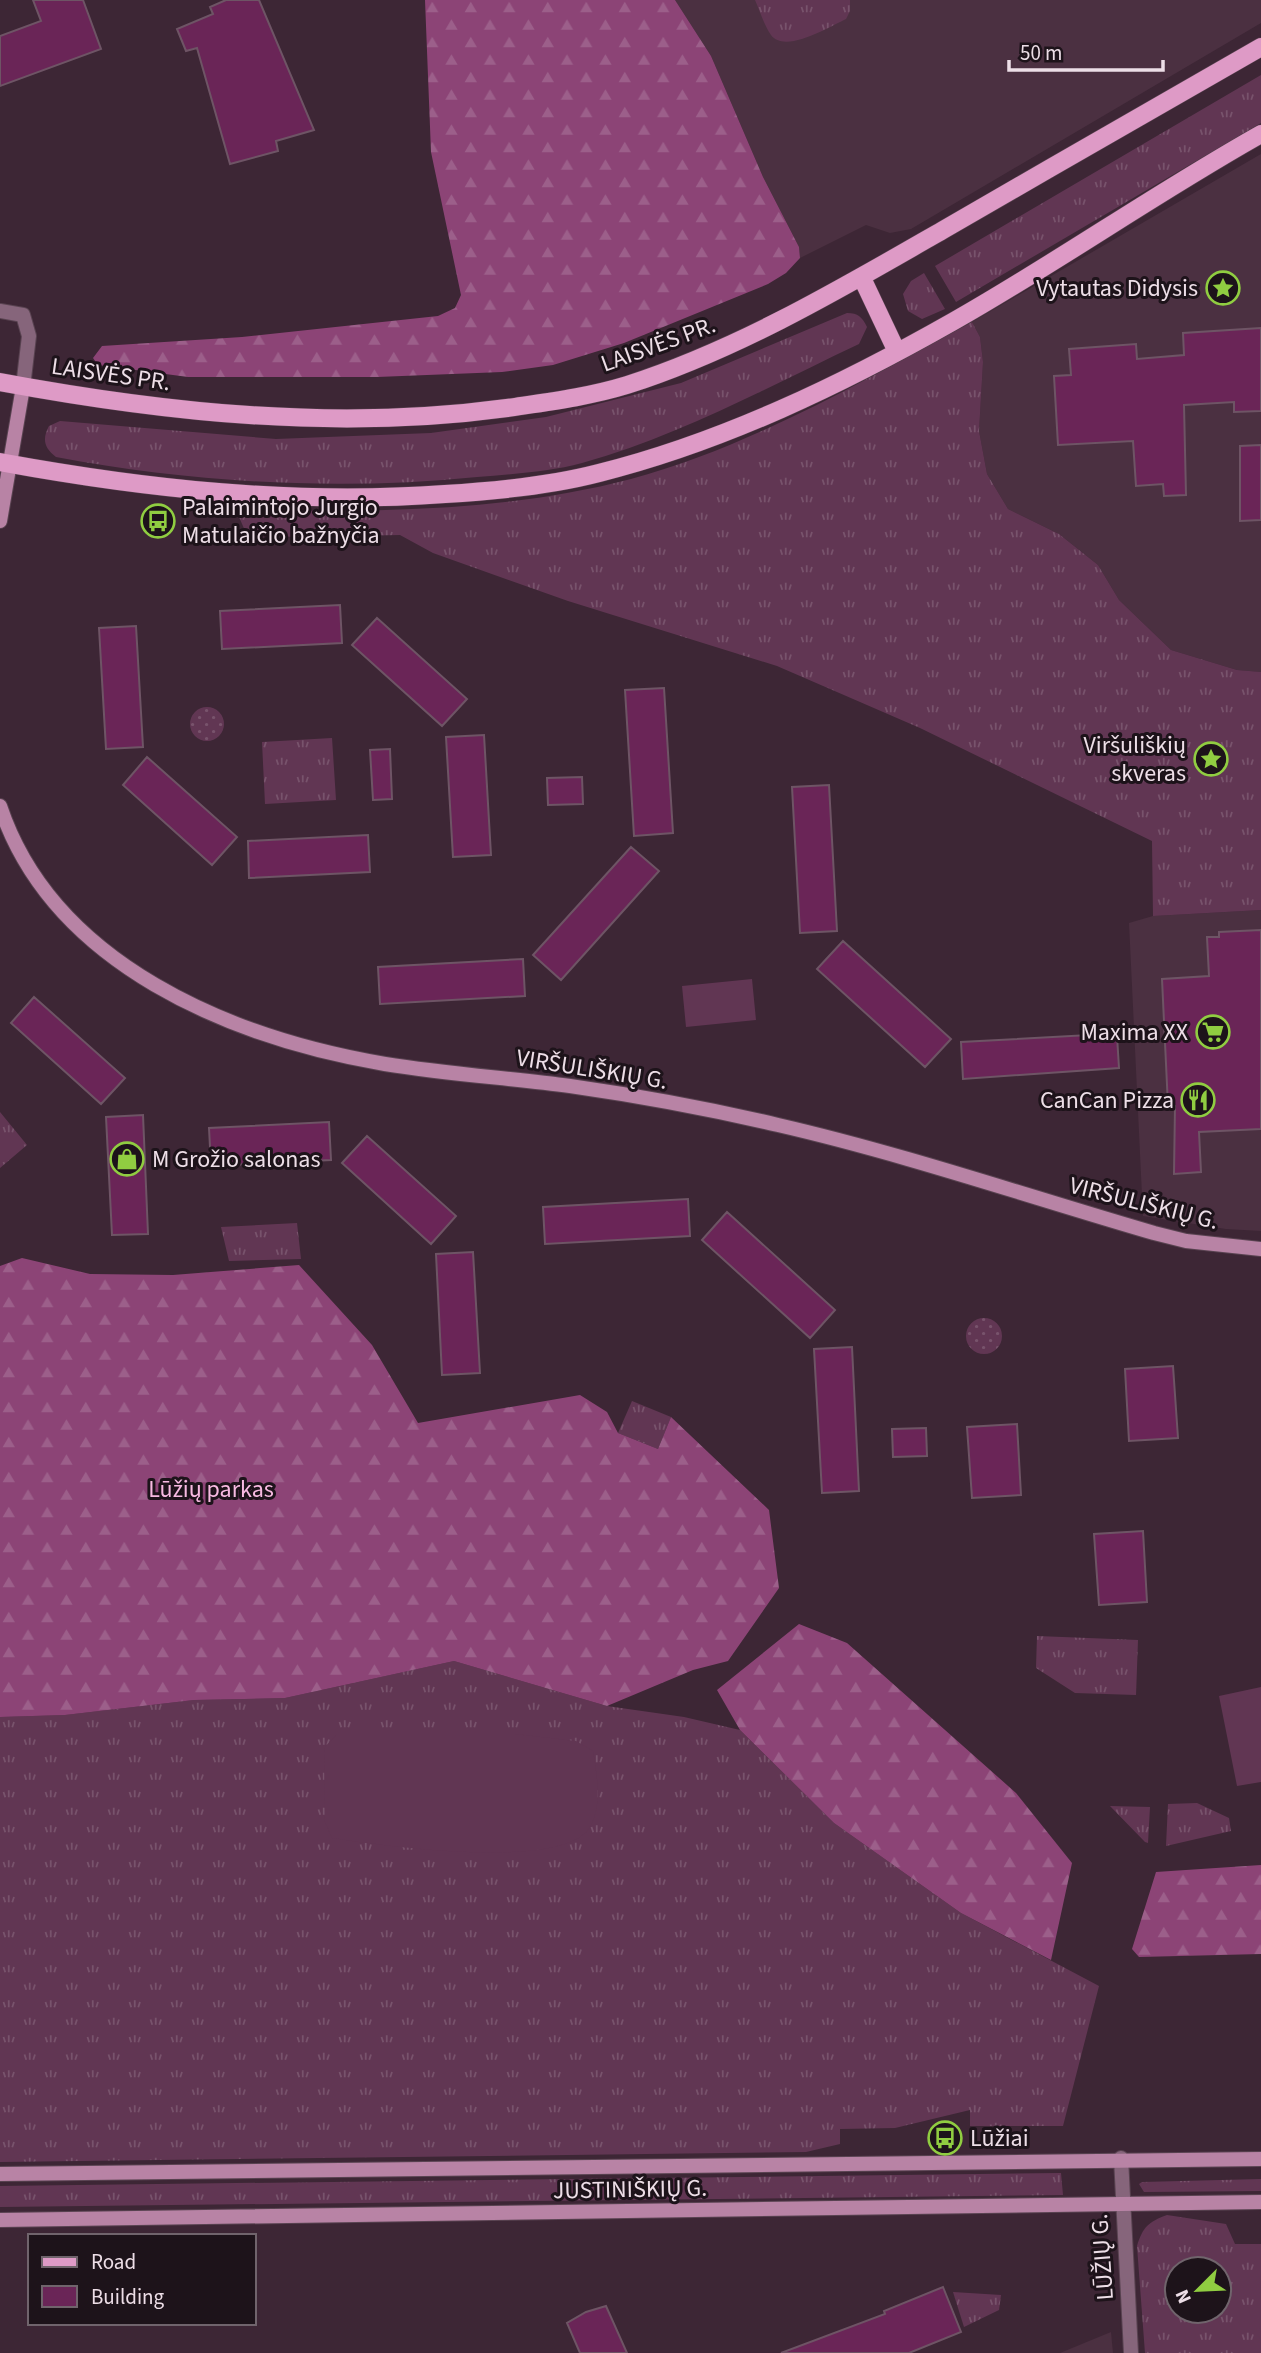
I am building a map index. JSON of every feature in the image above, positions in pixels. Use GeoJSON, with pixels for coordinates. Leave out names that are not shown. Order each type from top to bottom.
{"type":"FeatureCollection","features":[{"type":"Feature","properties":{"kind":"main road","name":"LAISVĖS PR."},"geometry":{"type":"LineString","coordinates":[[0,382],[216,412],[305,419],[458,414],[567,399],[624,386],[681,366],[862,278],[1261,47]]}},
{"type":"Feature","properties":{"kind":"main road"},"geometry":{"type":"LineString","coordinates":[[5,463],[61,475],[165,489],[308,499],[393,498],[522,488],[597,474],[672,452],[770,413],[897,352],[956,320],[1261,134]]}},
{"type":"Feature","properties":{"kind":"main road"},"geometry":{"type":"LineString","coordinates":[[862,278],[897,352]]}},
{"type":"Feature","properties":{"kind":"main road"},"geometry":{"type":"LineString","coordinates":[[0,521],[5,463],[23,387]]}},
{"type":"Feature","properties":{"kind":"main road","name":"VIRŠULIŠKIŲ G."},"geometry":{"type":"LineString","coordinates":[[0,806],[38,886],[80,931],[115,959],[163,989],[255,1030],[316,1049],[385,1064],[573,1087],[780,1125],[1154,1233],[1186,1241],[1261,1249]]}},
{"type":"Feature","properties":{"kind":"main road","name":"JUSTINIŠKIŲ G."},"geometry":{"type":"LineString","coordinates":[[0,2174],[1121,2158],[1261,2159]]}},
{"type":"Feature","properties":{"kind":"main road","name":"JUSTINIŠKIŲ G."},"geometry":{"type":"LineString","coordinates":[[0,2220],[1261,2202]]}},
{"type":"Feature","properties":{"kind":"street"},"geometry":{"type":"LineString","coordinates":[[0,311],[23,315],[29,336],[23,387]]}},
{"type":"Feature","properties":{"kind":"street","name":"LŪŽIŲ G."},"geometry":{"type":"LineString","coordinates":[[1121,2158],[1121,2205],[1131,2353]]}},
{"type":"Feature","properties":{"kind":"shaded area"},"geometry":{"type":"Polygon","coordinates":[[[675,0],[1261,0],[1261,23],[911,229],[890,233],[866,225],[800,258],[799,247],[763,177],[711,56],[675,0]]]}},
{"type":"Feature","properties":{"kind":"shaded area"},"geometry":{"type":"Polygon","coordinates":[[[1261,154],[1261,672],[1237,670],[1171,650],[1119,600],[1098,565],[1059,534],[1008,509],[987,474],[979,431],[983,362],[980,337],[972,322],[1261,154]]]}},
{"type":"Feature","properties":{"kind":"shaded area"},"geometry":{"type":"Polygon","coordinates":[[[1261,910],[1261,1231],[1226,1229],[1143,1216],[1129,923],[1153,916],[1261,910]]]}},
{"type":"Feature","properties":{"kind":"shaded area"},"geometry":{"type":"Polygon","coordinates":[[[1111,2332],[1113,2353],[1060,2353],[1111,2332]]]}},
{"type":"Feature","properties":{"kind":"green space"},"geometry":{"type":"Polygon","coordinates":[[[425,0],[675,0],[711,56],[763,177],[799,247],[800,258],[786,273],[768,284],[624,343],[553,365],[502,372],[377,377],[188,377],[98,365],[93,358],[102,346],[242,337],[438,316],[455,308],[461,295],[431,152],[425,0]]]}},
{"type":"Feature","properties":{"kind":"green space"},"geometry":{"type":"Polygon","coordinates":[[[755,0],[850,0],[850,11],[846,19],[829,28],[786,42],[771,35],[755,0]]]}},
{"type":"Feature","properties":{"kind":"green space"},"geometry":{"type":"Polygon","coordinates":[[[1261,75],[1261,123],[956,302],[935,266],[1261,75]]]}},
{"type":"Feature","properties":{"kind":"green space"},"geometry":{"type":"Polygon","coordinates":[[[924,273],[945,309],[922,319],[908,311],[903,294],[911,281],[924,273]]]}},
{"type":"Feature","properties":{"kind":"green space"},"geometry":{"type":"Polygon","coordinates":[[[847,313],[859,316],[867,327],[859,344],[688,425],[618,452],[557,469],[425,481],[319,484],[266,482],[160,473],[56,457],[45,443],[49,426],[60,421],[276,439],[431,433],[546,417],[681,383],[847,313]]]}},
{"type":"Feature","properties":{"kind":"green space"},"geometry":{"type":"Polygon","coordinates":[[[972,322],[980,337],[983,362],[979,431],[987,474],[1008,509],[1059,534],[1098,565],[1119,600],[1171,650],[1237,670],[1261,672],[1261,910],[1153,916],[1152,841],[920,728],[777,666],[568,601],[433,553],[400,535],[293,537],[246,533],[236,510],[435,508],[533,498],[631,479],[675,466],[763,431],[849,389],[972,322]]]}},
{"type":"Feature","properties":{"kind":"green space"},"geometry":{"type":"Polygon","coordinates":[[[207,707],[219,712],[224,724],[219,736],[207,741],[195,736],[190,724],[195,712],[207,707]]]}},
{"type":"Feature","properties":{"kind":"green space"},"geometry":{"type":"Polygon","coordinates":[[[332,738],[336,800],[265,804],[262,742],[332,738]]]}},
{"type":"Feature","properties":{"kind":"green space"},"geometry":{"type":"Polygon","coordinates":[[[752,979],[756,1020],[686,1027],[682,986],[752,979]]]}},
{"type":"Feature","properties":{"kind":"green space"},"geometry":{"type":"Polygon","coordinates":[[[0,1112],[27,1145],[0,1168],[0,1112]]]}},
{"type":"Feature","properties":{"kind":"green space"},"geometry":{"type":"Polygon","coordinates":[[[297,1223],[301,1259],[229,1261],[221,1227],[297,1223]]]}},
{"type":"Feature","properties":{"kind":"green space","name":"Lūžių parkas"},"geometry":{"type":"Polygon","coordinates":[[[22,1258],[90,1274],[173,1275],[299,1265],[372,1345],[418,1423],[580,1395],[607,1412],[618,1433],[658,1449],[671,1417],[769,1510],[779,1588],[728,1661],[693,1670],[607,1706],[454,1661],[285,1698],[194,1700],[65,1715],[0,1717],[0,1266],[22,1258]]]}},
{"type":"Feature","properties":{"kind":"green space"},"geometry":{"type":"Polygon","coordinates":[[[984,1318],[996,1324],[1002,1336],[996,1348],[984,1354],[972,1348],[966,1336],[972,1324],[984,1318]]]}},
{"type":"Feature","properties":{"kind":"green space"},"geometry":{"type":"Polygon","coordinates":[[[632,1401],[671,1417],[658,1449],[618,1433],[632,1401]]]}},
{"type":"Feature","properties":{"kind":"green space"},"geometry":{"type":"Polygon","coordinates":[[[799,1624],[847,1643],[1016,1793],[1072,1863],[1051,1960],[961,1913],[834,1823],[740,1730],[717,1690],[799,1624]]]}},
{"type":"Feature","properties":{"kind":"green space"},"geometry":{"type":"Polygon","coordinates":[[[1037,1636],[1138,1640],[1136,1695],[1075,1693],[1036,1668],[1037,1636]]]}},
{"type":"Feature","properties":{"kind":"green space"},"geometry":{"type":"Polygon","coordinates":[[[454,1661],[607,1706],[684,1717],[740,1730],[834,1823],[961,1913],[1099,1986],[1063,2126],[970,2126],[970,2110],[895,2128],[840,2129],[840,2144],[806,2152],[0,2162],[0,1717],[65,1715],[194,1700],[285,1698],[454,1661]]]}},
{"type":"Feature","properties":{"kind":"green space"},"geometry":{"type":"Polygon","coordinates":[[[1261,1687],[1261,1782],[1237,1786],[1219,1696],[1261,1687]]]}},
{"type":"Feature","properties":{"kind":"green space"},"geometry":{"type":"Polygon","coordinates":[[[337,1734],[515,1734],[576,1741],[593,1751],[598,1789],[597,1808],[591,1825],[575,1840],[548,1848],[512,1852],[471,1852],[428,1850],[332,1838],[325,1822],[324,1748],[337,1734]]]}},
{"type":"Feature","properties":{"kind":"green space"},"geometry":{"type":"Polygon","coordinates":[[[1197,1803],[1229,1818],[1231,1831],[1166,1846],[1168,1804],[1197,1803]]]}},
{"type":"Feature","properties":{"kind":"green space"},"geometry":{"type":"Polygon","coordinates":[[[1110,1806],[1150,1807],[1148,1843],[1145,1842],[1110,1806]]]}},
{"type":"Feature","properties":{"kind":"green space"},"geometry":{"type":"Polygon","coordinates":[[[1261,1865],[1261,1954],[1139,1957],[1132,1949],[1156,1872],[1261,1865]]]}},
{"type":"Feature","properties":{"kind":"green space"},"geometry":{"type":"Polygon","coordinates":[[[1061,2173],[1063,2195],[0,2207],[0,2186],[1061,2173]]]}},
{"type":"Feature","properties":{"kind":"green space"},"geometry":{"type":"Polygon","coordinates":[[[1261,2179],[1261,2191],[1144,2192],[1139,2184],[1142,2182],[1261,2179]]]}},
{"type":"Feature","properties":{"kind":"green space"},"geometry":{"type":"Polygon","coordinates":[[[1167,2215],[1226,2224],[1235,2244],[1261,2244],[1261,2353],[1145,2353],[1137,2246],[1151,2223],[1167,2215]]]}},
{"type":"Feature","properties":{"kind":"green space"},"geometry":{"type":"Polygon","coordinates":[[[953,2292],[1001,2295],[999,2310],[964,2327],[953,2292]]]}},
{"type":"Feature","properties":{"kind":"building"},"geometry":{"type":"Polygon","coordinates":[[[33,0],[83,0],[101,49],[0,86],[0,36],[41,21],[33,0]]]}},
{"type":"Feature","properties":{"kind":"building"},"geometry":{"type":"Polygon","coordinates":[[[226,0],[259,0],[314,130],[276,141],[278,151],[230,164],[197,48],[186,51],[177,29],[213,14],[210,7],[226,0]]]}},
{"type":"Feature","properties":{"kind":"building"},"geometry":{"type":"Polygon","coordinates":[[[1261,328],[1261,411],[1234,412],[1234,402],[1184,405],[1186,495],[1164,496],[1163,484],[1136,486],[1133,441],[1058,445],[1054,376],[1071,375],[1069,349],[1136,344],[1137,359],[1184,355],[1183,333],[1261,328]]]}},
{"type":"Feature","properties":{"kind":"building"},"geometry":{"type":"Polygon","coordinates":[[[1261,445],[1261,520],[1240,521],[1240,446],[1261,445]]]}},
{"type":"Feature","properties":{"kind":"building"},"geometry":{"type":"Polygon","coordinates":[[[340,605],[342,643],[222,649],[220,611],[340,605]]]}},
{"type":"Feature","properties":{"kind":"building"},"geometry":{"type":"Polygon","coordinates":[[[377,618],[467,699],[442,726],[352,645],[377,618]]]}},
{"type":"Feature","properties":{"kind":"building"},"geometry":{"type":"Polygon","coordinates":[[[136,626],[143,747],[106,749],[99,628],[136,626]]]}},
{"type":"Feature","properties":{"kind":"building"},"geometry":{"type":"Polygon","coordinates":[[[664,688],[673,833],[634,836],[625,690],[664,688]]]}},
{"type":"Feature","properties":{"kind":"building"},"geometry":{"type":"Polygon","coordinates":[[[484,735],[491,855],[453,857],[446,737],[484,735]]]}},
{"type":"Feature","properties":{"kind":"building"},"geometry":{"type":"Polygon","coordinates":[[[390,749],[392,799],[373,800],[370,750],[390,749]]]}},
{"type":"Feature","properties":{"kind":"building"},"geometry":{"type":"Polygon","coordinates":[[[147,757],[237,837],[212,865],[123,785],[147,757]]]}},
{"type":"Feature","properties":{"kind":"building"},"geometry":{"type":"Polygon","coordinates":[[[582,777],[583,804],[548,805],[547,778],[582,777]]]}},
{"type":"Feature","properties":{"kind":"building"},"geometry":{"type":"Polygon","coordinates":[[[829,785],[837,931],[800,933],[792,787],[829,785]]]}},
{"type":"Feature","properties":{"kind":"building"},"geometry":{"type":"Polygon","coordinates":[[[368,835],[370,872],[249,878],[248,841],[368,835]]]}},
{"type":"Feature","properties":{"kind":"building"},"geometry":{"type":"Polygon","coordinates":[[[631,847],[659,871],[561,980],[533,955],[631,847]]]}},
{"type":"Feature","properties":{"kind":"building","name":"Maxima XX"},"geometry":{"type":"Polygon","coordinates":[[[1261,930],[1261,1129],[1199,1132],[1201,1172],[1174,1174],[1175,1106],[1168,1106],[1162,979],[1209,976],[1207,937],[1219,937],[1219,932],[1261,930]]]}},
{"type":"Feature","properties":{"kind":"building"},"geometry":{"type":"Polygon","coordinates":[[[843,941],[951,1039],[925,1067],[817,969],[843,941]]]}},
{"type":"Feature","properties":{"kind":"building"},"geometry":{"type":"Polygon","coordinates":[[[523,959],[525,996],[380,1004],[378,967],[523,959]]]}},
{"type":"Feature","properties":{"kind":"building"},"geometry":{"type":"Polygon","coordinates":[[[34,997],[125,1078],[101,1104],[11,1023],[34,997]]]}},
{"type":"Feature","properties":{"kind":"building"},"geometry":{"type":"Polygon","coordinates":[[[1107,1034],[1107,1037],[1117,1036],[1119,1068],[963,1079],[961,1042],[1107,1034]]]}},
{"type":"Feature","properties":{"kind":"building"},"geometry":{"type":"Polygon","coordinates":[[[143,1115],[148,1234],[112,1235],[106,1117],[143,1115]]]}},
{"type":"Feature","properties":{"kind":"building"},"geometry":{"type":"Polygon","coordinates":[[[329,1122],[331,1160],[211,1166],[209,1128],[329,1122]]]}},
{"type":"Feature","properties":{"kind":"building"},"geometry":{"type":"Polygon","coordinates":[[[367,1136],[456,1216],[431,1244],[342,1163],[367,1136]]]}},
{"type":"Feature","properties":{"kind":"building"},"geometry":{"type":"Polygon","coordinates":[[[688,1199],[690,1236],[545,1244],[543,1207],[688,1199]]]}},
{"type":"Feature","properties":{"kind":"building"},"geometry":{"type":"Polygon","coordinates":[[[727,1212],[835,1310],[810,1338],[702,1240],[727,1212]]]}},
{"type":"Feature","properties":{"kind":"building"},"geometry":{"type":"Polygon","coordinates":[[[473,1252],[480,1373],[442,1375],[436,1254],[473,1252]]]}},
{"type":"Feature","properties":{"kind":"building"},"geometry":{"type":"Polygon","coordinates":[[[852,1347],[859,1491],[822,1493],[814,1349],[852,1347]]]}},
{"type":"Feature","properties":{"kind":"building"},"geometry":{"type":"Polygon","coordinates":[[[1173,1366],[1178,1438],[1129,1441],[1125,1369],[1173,1366]]]}},
{"type":"Feature","properties":{"kind":"building"},"geometry":{"type":"Polygon","coordinates":[[[1017,1424],[1021,1495],[972,1498],[967,1427],[1017,1424]]]}},
{"type":"Feature","properties":{"kind":"building"},"geometry":{"type":"Polygon","coordinates":[[[926,1428],[927,1456],[893,1457],[892,1429],[926,1428]]]}},
{"type":"Feature","properties":{"kind":"building"},"geometry":{"type":"Polygon","coordinates":[[[1143,1531],[1147,1602],[1099,1605],[1094,1534],[1143,1531]]]}},
{"type":"Feature","properties":{"kind":"building"},"geometry":{"type":"Polygon","coordinates":[[[943,2287],[961,2332],[909,2353],[781,2353],[885,2314],[884,2311],[943,2287]]]}},
{"type":"Feature","properties":{"kind":"building"},"geometry":{"type":"Polygon","coordinates":[[[606,2306],[627,2353],[580,2353],[567,2323],[586,2312],[606,2306]]]}},
{"type":"Feature","properties":{"kind":"place","name":"Vytautas Didysis"},"geometry":{"type":"Point","coordinates":[1223,288]}},
{"type":"Feature","properties":{"kind":"place","name":"Palaimintojo Jurgio Matulaičio bažnyčia"},"geometry":{"type":"Point","coordinates":[158,521]}},
{"type":"Feature","properties":{"kind":"place","name":"Viršuliškių skveras"},"geometry":{"type":"Point","coordinates":[1211,759]}},
{"type":"Feature","properties":{"kind":"place","name":"Maxima XX"},"geometry":{"type":"Point","coordinates":[1213,1032]}},
{"type":"Feature","properties":{"kind":"place","name":"CanCan Pizza"},"geometry":{"type":"Point","coordinates":[1198,1100]}},
{"type":"Feature","properties":{"kind":"place","name":"M Grožio salonas"},"geometry":{"type":"Point","coordinates":[127,1159]}},
{"type":"Feature","properties":{"kind":"place","name":"Lūžiai"},"geometry":{"type":"Point","coordinates":[945,2138]}}]}
